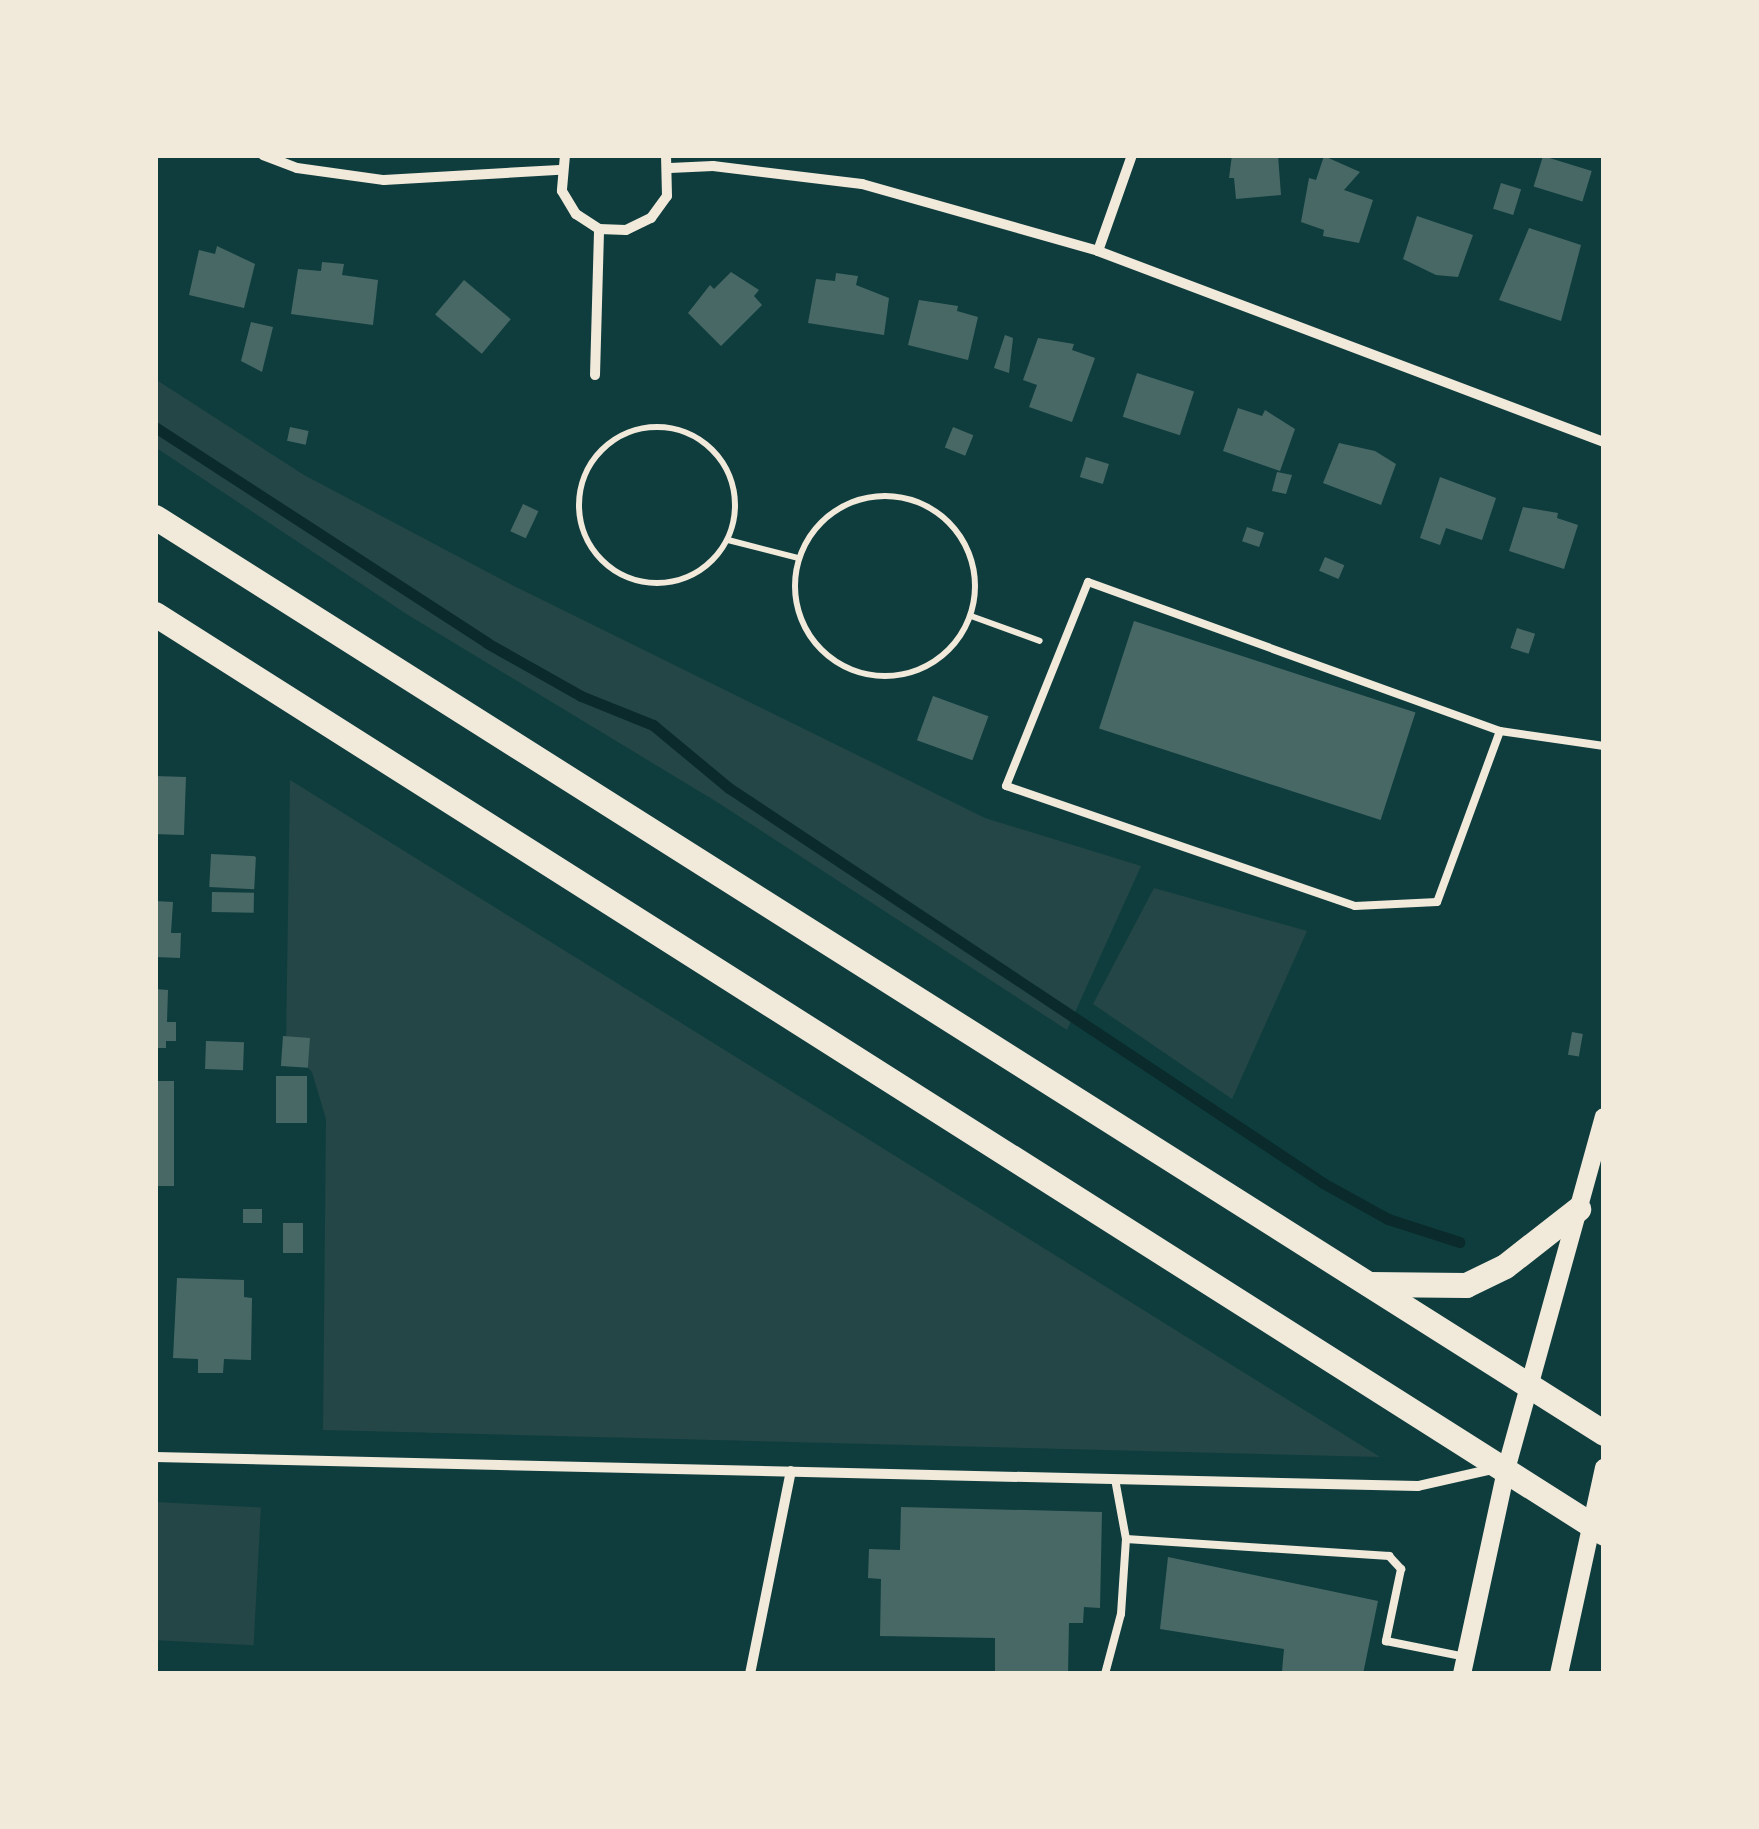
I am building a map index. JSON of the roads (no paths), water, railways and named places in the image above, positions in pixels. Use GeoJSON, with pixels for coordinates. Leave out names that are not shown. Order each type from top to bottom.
{"type":"FeatureCollection","features":[{"type":"Feature","properties":{"kind":"main road"},"geometry":{"type":"LineString","coordinates":[[155,518],[1604,1433]]}},
{"type":"Feature","properties":{"kind":"main road"},"geometry":{"type":"LineString","coordinates":[[155,614],[1506,1466],[1597,1528]]}},
{"type":"Feature","properties":{"kind":"main road"},"geometry":{"type":"LineString","coordinates":[[1369,1284],[1466,1285],[1506,1266],[1578,1209]]}},
{"type":"Feature","properties":{"kind":"street"},"geometry":{"type":"LineString","coordinates":[[263,155],[297,168],[384,180],[560,170]]}},
{"type":"Feature","properties":{"kind":"street"},"geometry":{"type":"LineString","coordinates":[[565,155],[560,170],[562,191],[576,214],[598,229],[626,230],[651,218],[667,196],[670,168],[666,155]]}},
{"type":"Feature","properties":{"kind":"street"},"geometry":{"type":"LineString","coordinates":[[1098,251],[1132,155]]}},
{"type":"Feature","properties":{"kind":"street"},"geometry":{"type":"LineString","coordinates":[[670,168],[713,166],[862,184],[1098,251],[1604,442]]}},
{"type":"Feature","properties":{"kind":"street"},"geometry":{"type":"LineString","coordinates":[[595,375],[598,229]]}},
{"type":"Feature","properties":{"kind":"street"},"geometry":{"type":"LineString","coordinates":[[1466,1668],[1506,1466],[1604,1118]]}},
{"type":"Feature","properties":{"kind":"street"},"geometry":{"type":"LineString","coordinates":[[155,1457],[1418,1486],[1506,1466]]}},
{"type":"Feature","properties":{"kind":"street"},"geometry":{"type":"LineString","coordinates":[[1559,1674],[1597,1528],[1604,1468]]}},
{"type":"Feature","properties":{"kind":"street"},"geometry":{"type":"LineString","coordinates":[[750,1674],[791,1471]]}},
{"type":"Feature","properties":{"kind":"lane"},"geometry":{"type":"LineString","coordinates":[[1500,731],[1437,902],[1354,906],[1006,786],[1088,582],[1500,731],[1604,746]]}},
{"type":"Feature","properties":{"kind":"lane"},"geometry":{"type":"LineString","coordinates":[[1105,1674],[1121,1614],[1126,1539],[1115,1479]]}},
{"type":"Feature","properties":{"kind":"lane"},"geometry":{"type":"LineString","coordinates":[[1126,1539],[1389,1556],[1401,1569],[1386,1641],[1466,1668]]}},
{"type":"Feature","properties":{"kind":"waterway"},"geometry":{"type":"LineString","coordinates":[[155,427],[487,643],[581,696],[653,725],[729,788],[1323,1183],[1388,1219],[1459,1242]]}}]}
